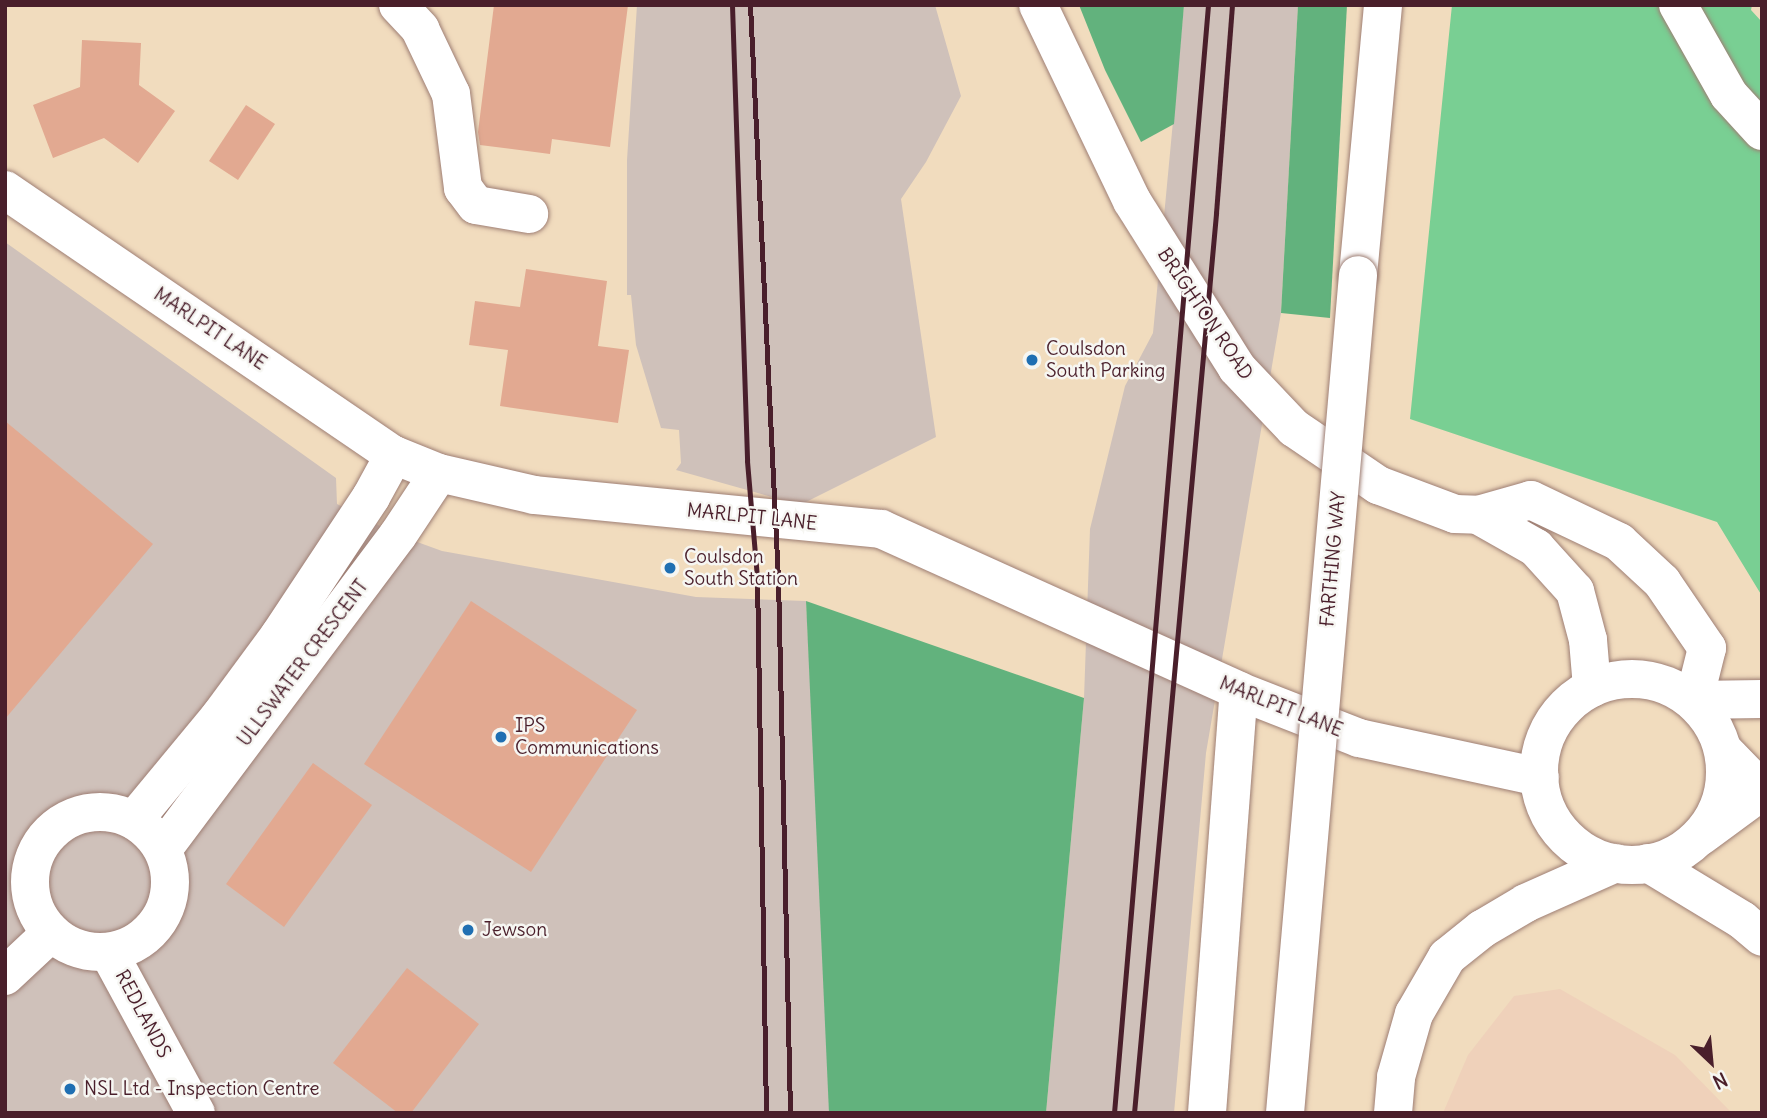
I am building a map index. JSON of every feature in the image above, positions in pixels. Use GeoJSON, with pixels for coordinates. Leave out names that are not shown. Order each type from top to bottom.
{"type":"FeatureCollection","features":[{"type":"Feature","properties":{"kind":"main road"},"geometry":{"type":"LineString","coordinates":[[398,5],[420,29],[451,94],[463,188],[476,205],[529,214]]}},
{"type":"Feature","properties":{"kind":"main road","name":"BRIGHTON ROAD"},"geometry":{"type":"LineString","coordinates":[[1038,5],[1132,201],[1237,369],[1294,428],[1378,485],[1455,514],[1478,515],[1531,500],[1619,542],[1662,582],[1707,648],[1694,700]]}},
{"type":"Feature","properties":{"kind":"main road","name":"FARTHING WAY"},"geometry":{"type":"LineString","coordinates":[[1285,1113],[1383,5]]}},
{"type":"Feature","properties":{"kind":"main road"},"geometry":{"type":"LineString","coordinates":[[1678,5],[1729,94],[1762,131]]}},
{"type":"Feature","properties":{"kind":"main road","name":"MARLPIT LANE"},"geometry":{"type":"LineString","coordinates":[[5,190],[394,455],[439,473],[534,495],[881,529],[1239,691],[1359,738],[1540,777]]}},
{"type":"Feature","properties":{"kind":"main road","name":"ULLSWATER CRESCENT"},"geometry":{"type":"LineString","coordinates":[[134,820],[220,716],[279,636],[371,497],[394,455]]}},
{"type":"Feature","properties":{"kind":"main road","name":"ULLSWATER CRESCENT"},"geometry":{"type":"LineString","coordinates":[[163,849],[390,546],[439,473]]}},
{"type":"Feature","properties":{"kind":"main road","name":"BRIGHTON ROAD"},"geometry":{"type":"LineString","coordinates":[[1478,515],[1536,548],[1575,591],[1588,640],[1592,688]]}},
{"type":"Feature","properties":{"kind":"main road"},"geometry":{"type":"LineString","coordinates":[[1393,1113],[1396,1077],[1414,1014],[1447,957],[1482,929],[1526,903],[1632,863],[1676,854],[1762,791],[1725,752],[1694,700],[1671,686],[1645,678],[1618,679],[1592,688],[1569,703],[1552,724],[1542,750],[1540,777],[1544,801],[1563,833],[1592,856],[1632,863],[1742,920],[1762,937]]}},
{"type":"Feature","properties":{"kind":"main road"},"geometry":{"type":"LineString","coordinates":[[1207,1113],[1239,691]]}},
{"type":"Feature","properties":{"kind":"main road"},"geometry":{"type":"LineString","coordinates":[[1694,700],[1762,699]]}},
{"type":"Feature","properties":{"kind":"main road"},"geometry":{"type":"LineString","coordinates":[[1701,836],[1720,802],[1726,782],[1725,752]]}},
{"type":"Feature","properties":{"kind":"main road"},"geometry":{"type":"LineString","coordinates":[[91,812],[113,812],[134,820],[151,833],[163,849],[170,870],[171,893],[163,915],[150,933],[131,947],[109,953],[88,953],[68,946],[51,933],[38,915],[30,894],[30,872],[37,850],[69,819],[91,812]]}},
{"type":"Feature","properties":{"kind":"main road"},"geometry":{"type":"LineString","coordinates":[[5,976],[51,933]]}},
{"type":"Feature","properties":{"kind":"main road","name":"REDLANDS"},"geometry":{"type":"LineString","coordinates":[[109,953],[196,1113]]}},
{"type":"Feature","properties":{"kind":"shaded area"},"geometry":{"type":"Polygon","coordinates":[[[637,5],[935,5],[961,96],[926,162],[901,199],[936,437],[800,505],[676,470],[681,463],[679,430],[661,428],[636,345],[631,295],[627,295],[627,160],[637,5]]]}},
{"type":"Feature","properties":{"kind":"shaded area"},"geometry":{"type":"Polygon","coordinates":[[[1184,5],[1298,5],[1281,313],[1206,753],[1174,1113],[1046,1113],[1084,698],[1090,529],[1125,386],[1153,333],[1184,5]]]}},
{"type":"Feature","properties":{"kind":"shaded area"},"geometry":{"type":"Polygon","coordinates":[[[5,242],[336,478],[337,504],[398,535],[442,551],[696,597],[806,601],[833,1113],[5,1113],[5,242]]]}},
{"type":"Feature","properties":{"kind":"shaded area"},"geometry":{"type":"Polygon","coordinates":[[[1560,989],[1675,1055],[1732,1113],[1443,1113],[1468,1055],[1514,996],[1560,989]]]}},
{"type":"Feature","properties":{"kind":"green space"},"geometry":{"type":"Polygon","coordinates":[[[1079,5],[1184,5],[1174,124],[1141,142],[1105,70],[1079,5]]]}},
{"type":"Feature","properties":{"kind":"green space"},"geometry":{"type":"Polygon","coordinates":[[[1298,5],[1347,5],[1330,318],[1281,313],[1298,5]]]}},
{"type":"Feature","properties":{"kind":"green space"},"geometry":{"type":"Polygon","coordinates":[[[1452,5],[1752,5],[1751,10],[1762,22],[1762,596],[1717,522],[1410,419],[1452,5]]]}},
{"type":"Feature","properties":{"kind":"green space"},"geometry":{"type":"Polygon","coordinates":[[[806,601],[1084,698],[1046,1113],[829,1113],[806,601]]]}},
{"type":"Feature","properties":{"kind":"building"},"geometry":{"type":"Polygon","coordinates":[[[494,5],[628,5],[610,147],[552,139],[550,154],[480,145],[478,132],[494,5]]]}},
{"type":"Feature","properties":{"kind":"building"},"geometry":{"type":"Polygon","coordinates":[[[82,40],[141,43],[139,85],[175,111],[138,163],[104,138],[53,158],[33,105],[80,87],[82,40]]]}},
{"type":"Feature","properties":{"kind":"building"},"geometry":{"type":"Polygon","coordinates":[[[246,105],[275,124],[238,180],[209,161],[246,105]]]}},
{"type":"Feature","properties":{"kind":"building"},"geometry":{"type":"Polygon","coordinates":[[[526,269],[607,281],[598,346],[629,350],[618,423],[500,406],[508,350],[469,345],[475,301],[520,307],[526,269]]]}},
{"type":"Feature","properties":{"kind":"building"},"geometry":{"type":"Polygon","coordinates":[[[5,421],[153,544],[5,719],[5,421]]]}},
{"type":"Feature","properties":{"kind":"building","name":"IPS Communications"},"geometry":{"type":"Polygon","coordinates":[[[471,601],[637,710],[531,872],[364,764],[471,601]]]}},
{"type":"Feature","properties":{"kind":"building"},"geometry":{"type":"Polygon","coordinates":[[[313,763],[372,805],[284,927],[226,884],[313,763]]]}},
{"type":"Feature","properties":{"kind":"building"},"geometry":{"type":"Polygon","coordinates":[[[407,968],[479,1024],[411,1113],[398,1113],[333,1063],[407,968]]]}},
{"type":"Feature","properties":{"kind":"railway"},"geometry":{"type":"LineString","coordinates":[[732,5],[747,461],[757,577],[766,1113]]}},
{"type":"Feature","properties":{"kind":"railway"},"geometry":{"type":"LineString","coordinates":[[750,5],[778,579],[790,1113]]}},
{"type":"Feature","properties":{"kind":"railway"},"geometry":{"type":"LineString","coordinates":[[1114,1113],[1208,5]]}},
{"type":"Feature","properties":{"kind":"railway"},"geometry":{"type":"LineString","coordinates":[[1134,1113],[1216,213],[1232,5]]}},
{"type":"Feature","properties":{"kind":"place","name":"Coulsdon South Parking"},"geometry":{"type":"Point","coordinates":[1032,360]}},
{"type":"Feature","properties":{"kind":"place","name":"Coulsdon South Station"},"geometry":{"type":"Point","coordinates":[670,568]}},
{"type":"Feature","properties":{"kind":"place","name":"IPS Communications"},"geometry":{"type":"Point","coordinates":[501,737]}},
{"type":"Feature","properties":{"kind":"place","name":"Jewson"},"geometry":{"type":"Point","coordinates":[468,930]}},
{"type":"Feature","properties":{"kind":"place","name":"NSL Ltd - Inspection Centre"},"geometry":{"type":"Point","coordinates":[70,1089]}}]}
